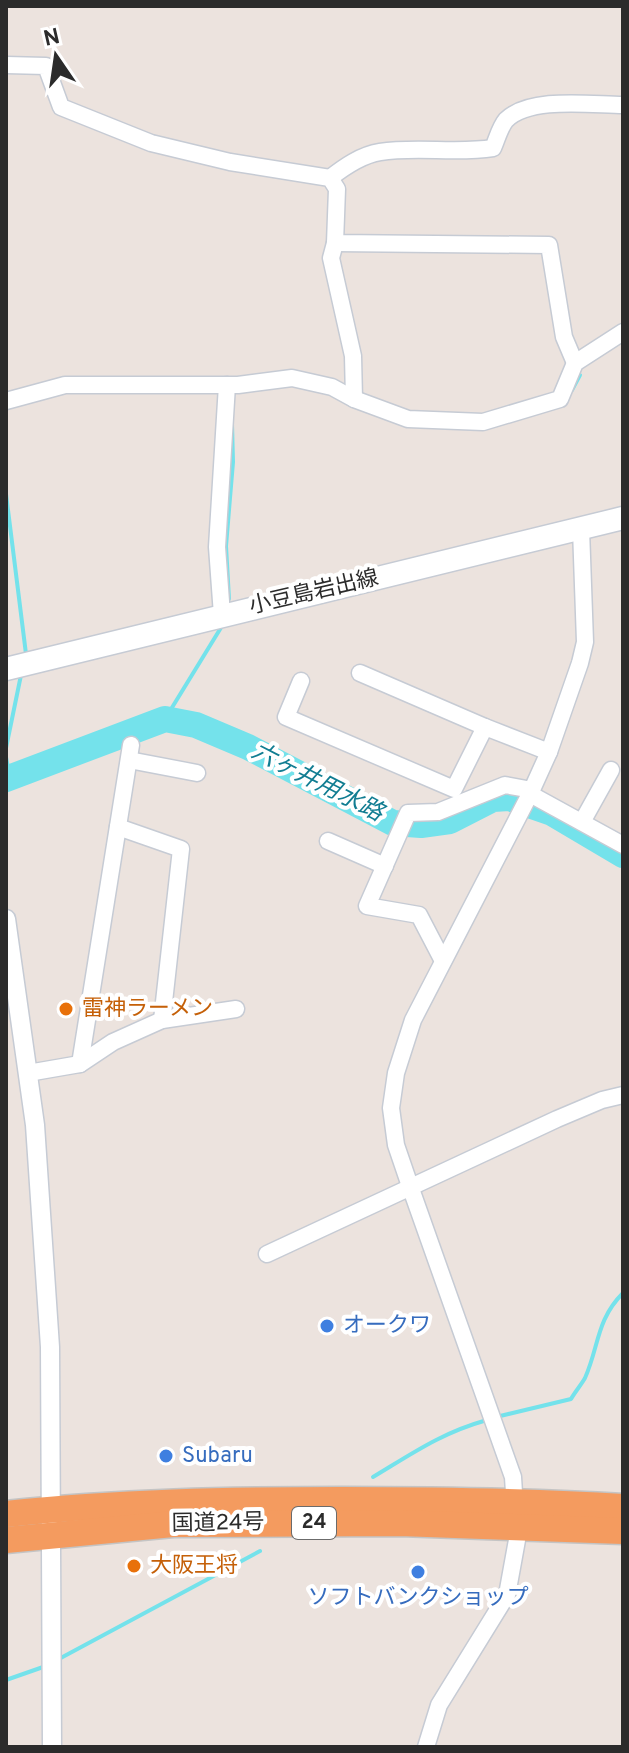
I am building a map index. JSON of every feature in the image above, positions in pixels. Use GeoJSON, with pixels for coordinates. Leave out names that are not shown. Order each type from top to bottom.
{"type":"FeatureCollection","features":[{"type":"Feature","properties":{"kind":"highway","name":"国道24号"},"geometry":{"type":"LineString","coordinates":[[6,1514],[50,1522],[400,1523],[623,1507]]}},
{"type":"Feature","properties":{"kind":"highway","name":"国道24号"},"geometry":{"type":"LineString","coordinates":[[514,1515],[623,1531]]}},
{"type":"Feature","properties":{"kind":"highway","name":"国道24号"},"geometry":{"type":"LineString","coordinates":[[6,1540],[50,1522]]}},
{"type":"Feature","properties":{"kind":"main road","name":"小豆島岩出線"},"geometry":{"type":"LineString","coordinates":[[6,669],[623,518]]}},
{"type":"Feature","properties":{"kind":"street"},"geometry":{"type":"LineString","coordinates":[[6,65],[46,66],[61,107],[151,143],[230,162],[330,178],[348,164],[378,152],[493,148],[504,122],[514,114],[546,105],[573,102],[623,105]]}},
{"type":"Feature","properties":{"kind":"street"},"geometry":{"type":"LineString","coordinates":[[330,178],[337,189],[335,243],[331,258],[353,356],[354,399]]}},
{"type":"Feature","properties":{"kind":"street"},"geometry":{"type":"LineString","coordinates":[[335,243],[549,245],[564,337],[575,363]]}},
{"type":"Feature","properties":{"kind":"street"},"geometry":{"type":"LineString","coordinates":[[6,401],[65,385],[227,385],[292,378],[332,387],[354,399],[408,419],[483,422],[560,399],[575,363],[623,332]]}},
{"type":"Feature","properties":{"kind":"street"},"geometry":{"type":"LineString","coordinates":[[222,615],[217,547],[227,385]]}},
{"type":"Feature","properties":{"kind":"street"},"geometry":{"type":"LineString","coordinates":[[426,1747],[439,1705],[507,1595],[517,1540],[513,1477],[396,1145],[391,1108],[396,1073],[413,1020],[529,797],[549,752],[585,642],[581,529]]}},
{"type":"Feature","properties":{"kind":"street"},"geometry":{"type":"LineString","coordinates":[[360,673],[549,752]]}},
{"type":"Feature","properties":{"kind":"street"},"geometry":{"type":"LineString","coordinates":[[301,681],[286,717],[454,789],[485,727]]}},
{"type":"Feature","properties":{"kind":"street"},"geometry":{"type":"LineString","coordinates":[[80,1064],[130,752],[197,773]]}},
{"type":"Feature","properties":{"kind":"street"},"geometry":{"type":"LineString","coordinates":[[582,822],[611,770]]}},
{"type":"Feature","properties":{"kind":"street"},"geometry":{"type":"LineString","coordinates":[[443,961],[419,915],[367,906],[408,813],[438,812],[505,785],[623,845]]}},
{"type":"Feature","properties":{"kind":"street"},"geometry":{"type":"LineString","coordinates":[[118,827],[181,849],[162,1020]]}},
{"type":"Feature","properties":{"kind":"street"},"geometry":{"type":"LineString","coordinates":[[328,841],[385,866]]}},
{"type":"Feature","properties":{"kind":"street"},"geometry":{"type":"LineString","coordinates":[[6,919],[35,1125],[50,1347],[52,1747]]}},
{"type":"Feature","properties":{"kind":"street"},"geometry":{"type":"LineString","coordinates":[[28,1073],[80,1064],[113,1042],[162,1020],[236,1009]]}},
{"type":"Feature","properties":{"kind":"street"},"geometry":{"type":"LineString","coordinates":[[267,1254],[557,1119],[602,1100],[623,1095]]}},
{"type":"Feature","properties":{"kind":"waterway"},"geometry":{"type":"LineString","coordinates":[[572,390],[580,375]]}},
{"type":"Feature","properties":{"kind":"waterway"},"geometry":{"type":"LineString","coordinates":[[229,599],[226,546],[233,462],[232,424]]}},
{"type":"Feature","properties":{"kind":"waterway"},"geometry":{"type":"LineString","coordinates":[[6,494],[26,654]]}},
{"type":"Feature","properties":{"kind":"waterway"},"geometry":{"type":"LineString","coordinates":[[165,719],[222,626]]}},
{"type":"Feature","properties":{"kind":"waterway"},"geometry":{"type":"LineString","coordinates":[[6,748],[21,675]]}},
{"type":"Feature","properties":{"kind":"waterway","name":"六ヶ井用水路"},"geometry":{"type":"LineString","coordinates":[[6,779],[165,719],[196,725],[248,747],[393,823],[421,825],[450,821],[493,799],[509,798],[552,813],[623,855]]}},
{"type":"Feature","properties":{"kind":"waterway"},"geometry":{"type":"LineString","coordinates":[[6,757],[10,778]]}},
{"type":"Feature","properties":{"kind":"waterway"},"geometry":{"type":"LineString","coordinates":[[496,1417],[571,1399],[590,1367],[608,1313],[623,1293]]}},
{"type":"Feature","properties":{"kind":"waterway"},"geometry":{"type":"LineString","coordinates":[[373,1477],[441,1437],[487,1420]]}},
{"type":"Feature","properties":{"kind":"waterway"},"geometry":{"type":"LineString","coordinates":[[57,1660],[260,1551]]}},
{"type":"Feature","properties":{"kind":"waterway"},"geometry":{"type":"LineString","coordinates":[[6,1680],[46,1666]]}},
{"type":"Feature","properties":{"kind":"place","name":"雷神ラーメン"},"geometry":{"type":"Point","coordinates":[66,1009]}},
{"type":"Feature","properties":{"kind":"place","name":"オークワ"},"geometry":{"type":"Point","coordinates":[327,1326]}},
{"type":"Feature","properties":{"kind":"place","name":"Subaru"},"geometry":{"type":"Point","coordinates":[166,1456]}},
{"type":"Feature","properties":{"kind":"place","name":"大阪王将"},"geometry":{"type":"Point","coordinates":[134,1566]}},
{"type":"Feature","properties":{"kind":"place","name":"ソフトバンクショップ"},"geometry":{"type":"Point","coordinates":[418,1572]}}]}
